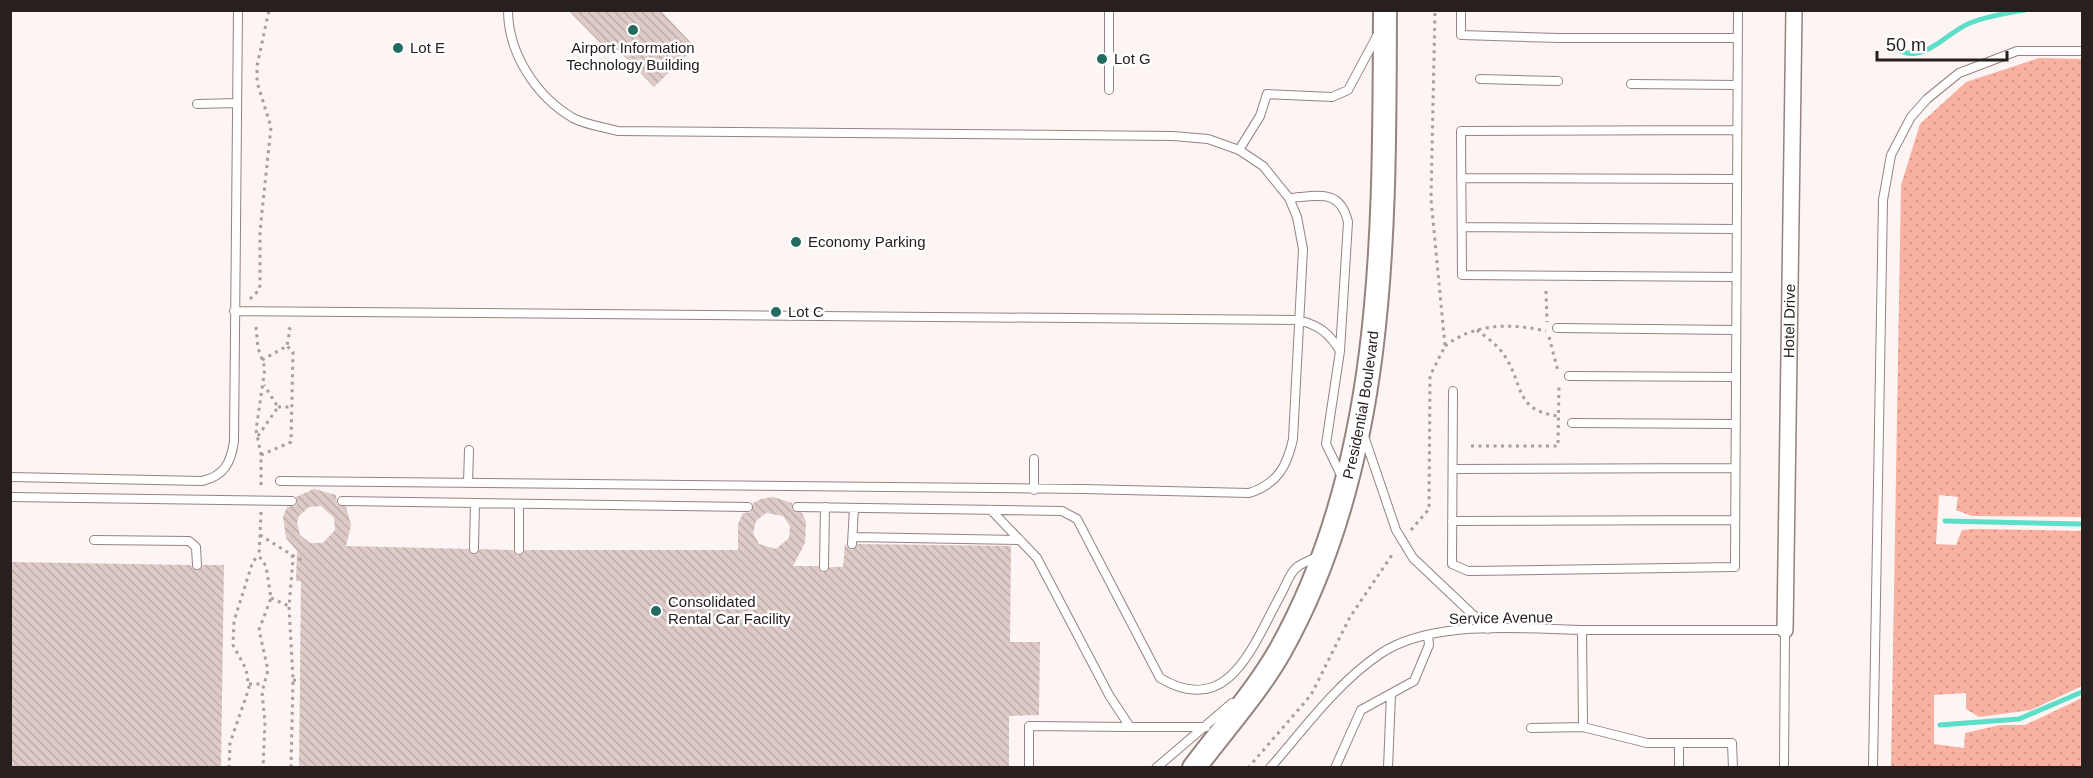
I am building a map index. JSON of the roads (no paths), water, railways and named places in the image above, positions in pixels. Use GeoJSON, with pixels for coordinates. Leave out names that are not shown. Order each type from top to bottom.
{"type":"FeatureCollection","features":[{"type":"Feature","properties":{"kind":"main road","name":"Presidential Boulevard"},"geometry":{"type":"LineString","coordinates":[[1196,765],[1264,675],[1303,606],[1323,553],[1360,425],[1376,311],[1381,237],[1385,15]]}},
{"type":"Feature","properties":{"kind":"street","name":"Hotel Drive"},"geometry":{"type":"LineString","coordinates":[[1785,630],[1794,10]]}},
{"type":"Feature","properties":{"kind":"lane"},"geometry":{"type":"LineString","coordinates":[[10,477],[195,481],[215,478],[227,466],[234,441],[238,10]]}},
{"type":"Feature","properties":{"kind":"lane"},"geometry":{"type":"LineString","coordinates":[[280,481],[1249,493],[1272,483],[1288,461],[1293,439],[1303,249],[1297,216],[1289,198],[1263,166],[1239,150],[1208,139],[1173,136],[618,131],[576,120],[551,102],[529,78],[515,47],[508,10]]}},
{"type":"Feature","properties":{"kind":"lane"},"geometry":{"type":"LineString","coordinates":[[1109,10],[1109,90]]}},
{"type":"Feature","properties":{"kind":"lane"},"geometry":{"type":"LineString","coordinates":[[1461,10],[1461,35],[1558,38],[1737,38]]}},
{"type":"Feature","properties":{"kind":"lane"},"geometry":{"type":"LineString","coordinates":[[1453,391],[1452,564],[1467,571],[1735,567],[1738,10]]}},
{"type":"Feature","properties":{"kind":"lane"},"geometry":{"type":"LineString","coordinates":[[1239,150],[1260,116],[1267,94],[1332,97],[1348,90],[1385,15]]}},
{"type":"Feature","properties":{"kind":"lane"},"geometry":{"type":"LineString","coordinates":[[1873,768],[1883,201],[1891,155],[1911,117],[1927,99],[1959,73],[2017,51],[2082,51]]}},
{"type":"Feature","properties":{"kind":"lane"},"geometry":{"type":"LineString","coordinates":[[1480,79],[1558,81]]}},
{"type":"Feature","properties":{"kind":"lane"},"geometry":{"type":"LineString","coordinates":[[1631,84],[1737,85]]}},
{"type":"Feature","properties":{"kind":"lane"},"geometry":{"type":"LineString","coordinates":[[197,104],[237,103]]}},
{"type":"Feature","properties":{"kind":"lane"},"geometry":{"type":"LineString","coordinates":[[1736,277],[1462,275],[1461,131],[1737,130]]}},
{"type":"Feature","properties":{"kind":"lane"},"geometry":{"type":"LineString","coordinates":[[1461,178],[1737,179]]}},
{"type":"Feature","properties":{"kind":"lane"},"geometry":{"type":"LineString","coordinates":[[1289,198],[1322,195],[1336,199],[1345,208],[1348,222],[1340,351],[1326,444],[1345,482]]}},
{"type":"Feature","properties":{"kind":"lane"},"geometry":{"type":"LineString","coordinates":[[1462,227],[1736,229]]}},
{"type":"Feature","properties":{"kind":"lane"},"geometry":{"type":"LineString","coordinates":[[234,311],[1299,320],[1319,326],[1333,338],[1340,351]]}},
{"type":"Feature","properties":{"kind":"lane"},"geometry":{"type":"LineString","coordinates":[[1557,328],[1736,330]]}},
{"type":"Feature","properties":{"kind":"lane"},"geometry":{"type":"LineString","coordinates":[[1569,376],[1736,377]]}},
{"type":"Feature","properties":{"kind":"lane"},"geometry":{"type":"LineString","coordinates":[[1572,423],[1736,424]]}},
{"type":"Feature","properties":{"kind":"lane"},"geometry":{"type":"LineString","coordinates":[[1360,425],[1396,530],[1413,558],[1488,629]]}},
{"type":"Feature","properties":{"kind":"lane"},"geometry":{"type":"LineString","coordinates":[[468,483],[469,450]]}},
{"type":"Feature","properties":{"kind":"lane"},"geometry":{"type":"LineString","coordinates":[[1034,459],[1034,490]]}},
{"type":"Feature","properties":{"kind":"lane"},"geometry":{"type":"LineString","coordinates":[[1453,469],[1735,468]]}},
{"type":"Feature","properties":{"kind":"lane"},"geometry":{"type":"LineString","coordinates":[[10,497],[292,501]]}},
{"type":"Feature","properties":{"kind":"lane"},"geometry":{"type":"LineString","coordinates":[[342,501],[748,507]]}},
{"type":"Feature","properties":{"kind":"lane"},"geometry":{"type":"LineString","coordinates":[[474,549],[475,503]]}},
{"type":"Feature","properties":{"kind":"lane"},"geometry":{"type":"LineString","coordinates":[[519,504],[519,550]]}},
{"type":"Feature","properties":{"kind":"lane"},"geometry":{"type":"LineString","coordinates":[[797,507],[1062,511],[1077,519],[1160,678],[1177,688],[1203,691],[1222,684],[1242,665],[1295,569],[1323,553]]}},
{"type":"Feature","properties":{"kind":"lane"},"geometry":{"type":"LineString","coordinates":[[824,567],[825,507]]}},
{"type":"Feature","properties":{"kind":"lane"},"geometry":{"type":"LineString","coordinates":[[854,508],[853,540],[1020,540]]}},
{"type":"Feature","properties":{"kind":"lane"},"geometry":{"type":"LineString","coordinates":[[991,510],[1038,558],[1109,695],[1130,727]]}},
{"type":"Feature","properties":{"kind":"lane"},"geometry":{"type":"LineString","coordinates":[[1452,521],[1735,520]]}},
{"type":"Feature","properties":{"kind":"lane"},"geometry":{"type":"LineString","coordinates":[[94,540],[189,541],[196,547],[197,565]]}},
{"type":"Feature","properties":{"kind":"lane","name":"Service Avenue"},"geometry":{"type":"LineString","coordinates":[[1270,768],[1347,681],[1381,654],[1405,641],[1428,635],[1488,629],[1785,630]]}},
{"type":"Feature","properties":{"kind":"lane"},"geometry":{"type":"LineString","coordinates":[[1582,630],[1583,727]]}},
{"type":"Feature","properties":{"kind":"lane"},"geometry":{"type":"LineString","coordinates":[[1784,768],[1785,630]]}},
{"type":"Feature","properties":{"kind":"lane"},"geometry":{"type":"LineString","coordinates":[[1335,768],[1361,710],[1414,681],[1430,645],[1428,635]]}},
{"type":"Feature","properties":{"kind":"lane"},"geometry":{"type":"LineString","coordinates":[[1156,768],[1264,675]]}},
{"type":"Feature","properties":{"kind":"lane"},"geometry":{"type":"LineString","coordinates":[[1388,768],[1391,694]]}},
{"type":"Feature","properties":{"kind":"lane"},"geometry":{"type":"LineString","coordinates":[[1029,768],[1029,726],[1206,727]]}},
{"type":"Feature","properties":{"kind":"lane"},"geometry":{"type":"LineString","coordinates":[[1531,728],[1583,727],[1647,743],[1732,743],[1733,768]]}},
{"type":"Feature","properties":{"kind":"lane"},"geometry":{"type":"LineString","coordinates":[[1679,744],[1679,768]]}},
{"type":"Feature","properties":{"kind":"waterway"},"geometry":{"type":"LineString","coordinates":[[1896,48],[1915,54],[1933,46],[1970,23],[2025,10]]}},
{"type":"Feature","properties":{"kind":"waterway"},"geometry":{"type":"LineString","coordinates":[[1945,521],[2082,524]]}},
{"type":"Feature","properties":{"kind":"waterway"},"geometry":{"type":"LineString","coordinates":[[1940,725],[2019,719],[2082,692]]}},
{"type":"Feature","properties":{"kind":"place","name":"Airport Information Technology Building"},"geometry":{"type":"Point","coordinates":[633,30]}},
{"type":"Feature","properties":{"kind":"place","name":"Lot E"},"geometry":{"type":"Point","coordinates":[398,48]}},
{"type":"Feature","properties":{"kind":"place","name":"Lot G"},"geometry":{"type":"Point","coordinates":[1102,59]}},
{"type":"Feature","properties":{"kind":"place","name":"Economy Parking"},"geometry":{"type":"Point","coordinates":[796,242]}},
{"type":"Feature","properties":{"kind":"place","name":"Lot C"},"geometry":{"type":"Point","coordinates":[776,312]}},
{"type":"Feature","properties":{"kind":"place","name":"Consolidated Rental Car Facility"},"geometry":{"type":"Point","coordinates":[656,611]}}]}
